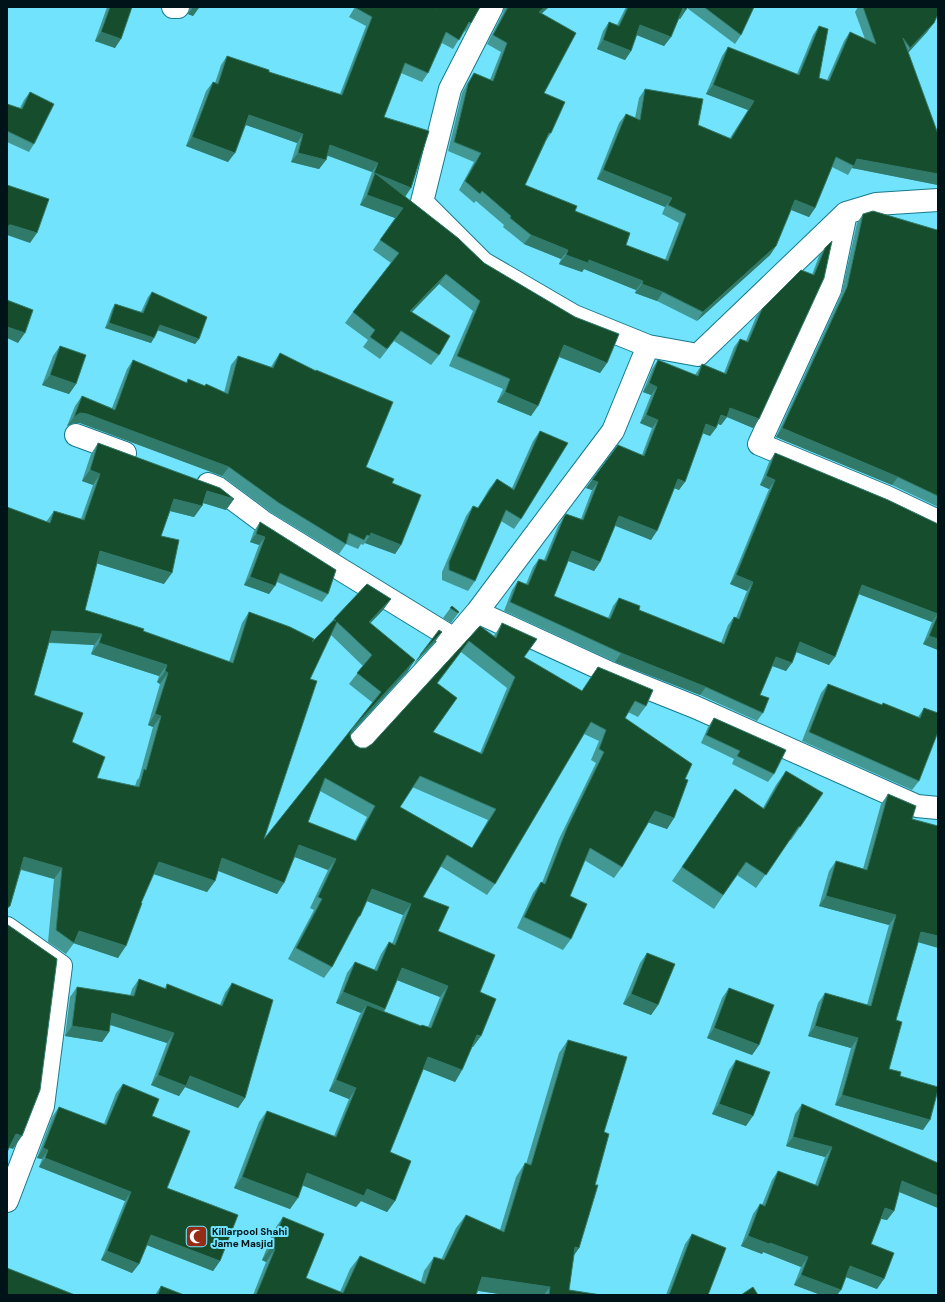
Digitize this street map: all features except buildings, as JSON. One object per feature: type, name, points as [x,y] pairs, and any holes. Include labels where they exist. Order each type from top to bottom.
[{"type":"street","points":[[173,7],[178,7]]},
{"type":"street","points":[[492,7],[450,89],[422,202],[483,263],[574,316],[648,346],[698,355],[846,213],[876,204],[938,200]]},
{"type":"street","points":[[846,213],[830,290],[759,444],[887,497],[938,521]]},
{"type":"street","points":[[355,746],[477,612],[613,430],[648,346]]},
{"type":"street","points":[[76,435],[143,460]]},
{"type":"street","points":[[188,476],[218,488],[265,523],[454,639]]},
{"type":"street","points":[[477,612],[610,673],[695,707],[917,806],[938,808]]},
{"type":"street","points":[[7,928],[61,966],[43,1106],[7,1201]]},
{"type":"place","name":"Killarpool Shahi Jame Masjid","points":[[196,1237]]}]
